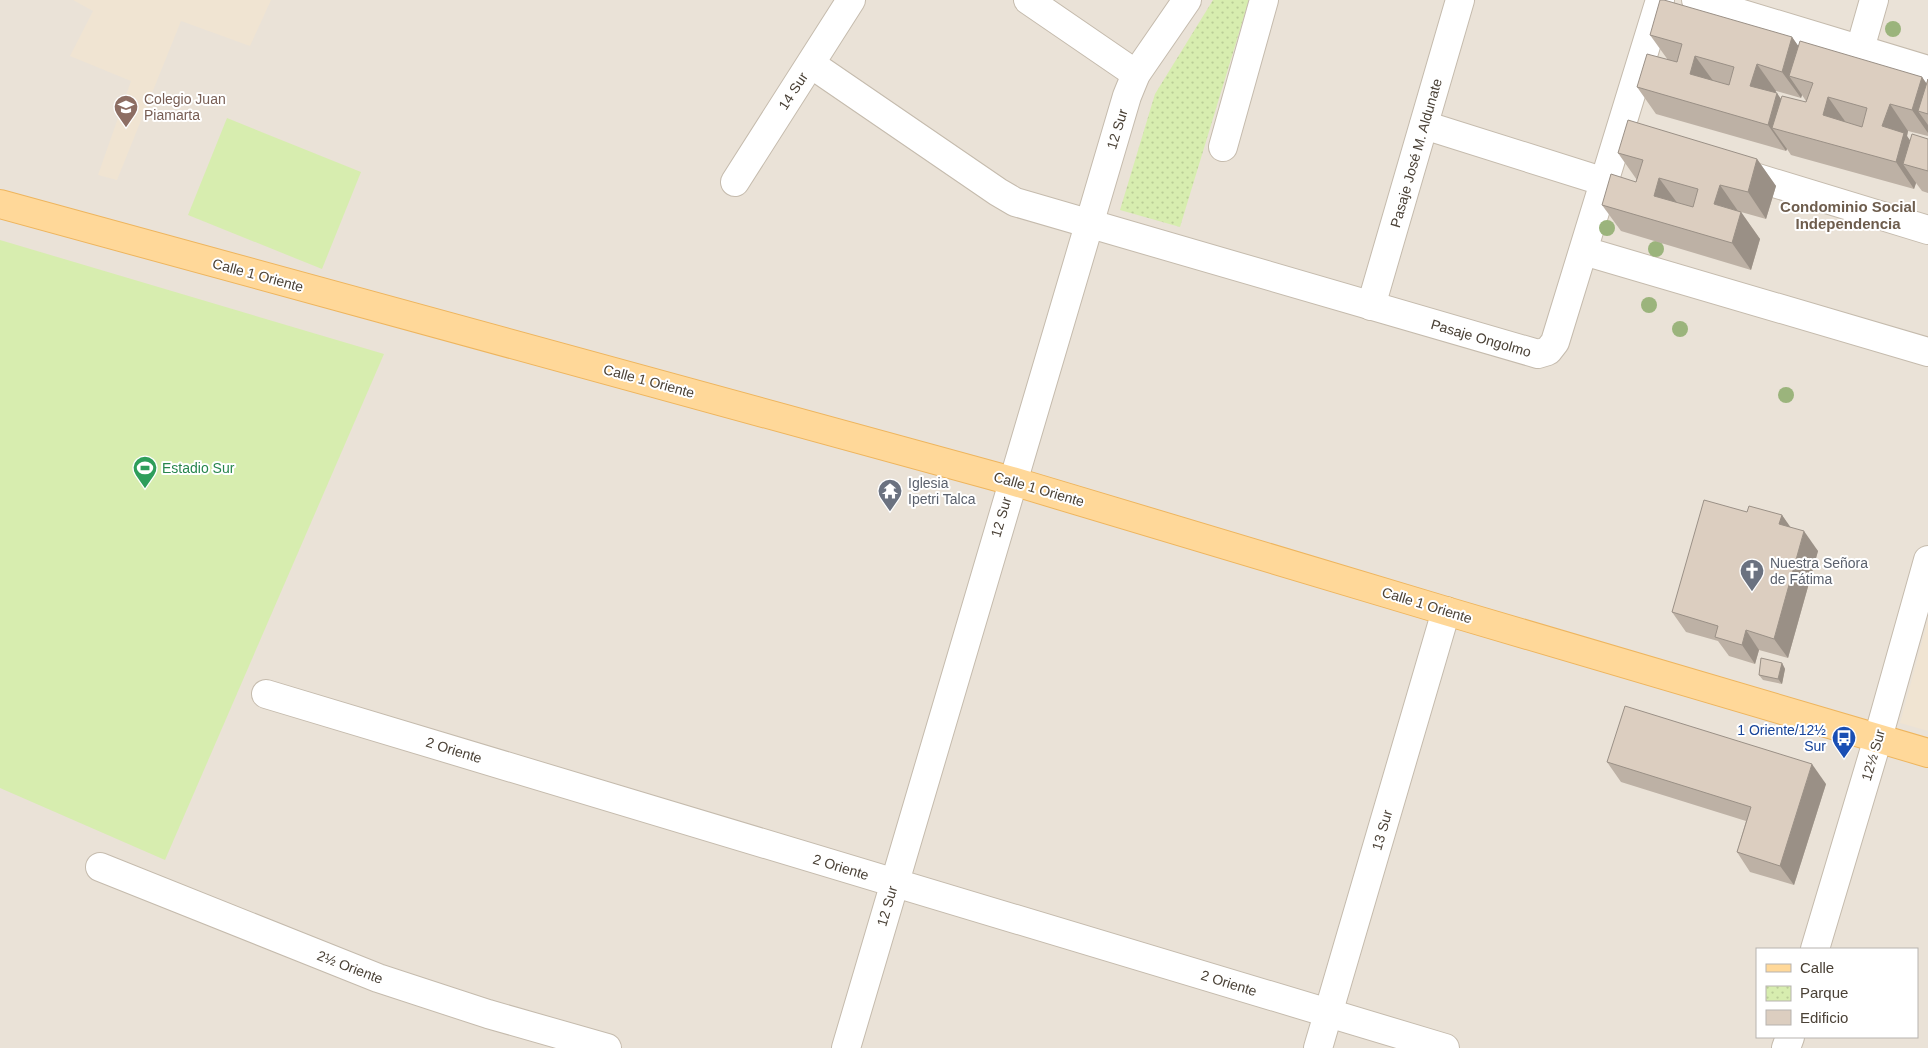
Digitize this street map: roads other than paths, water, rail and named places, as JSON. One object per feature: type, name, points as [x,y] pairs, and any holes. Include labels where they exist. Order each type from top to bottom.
[{"type":"main road","name":"Calle 1 Oriente","points":[[0,204],[1012,480],[1446,611],[1928,753]]},
{"type":"street","name":"14 Sur","points":[[735,182],[851,0]]},
{"type":"street","points":[[1028,0],[1136,74]]},
{"type":"street","name":"12 Sur","points":[[846,1048],[1118,124],[1136,74],[1187,0]]},
{"type":"street","points":[[1223,147],[1264,0]]},
{"type":"street","name":"Pasaje José M. Aldunate","points":[[1371,306],[1460,0]]},
{"type":"street","name":"Pasaje Ongolmo","points":[[811,64],[1015,202],[1538,354],[1548,351],[1555,342],[1605,182],[1629,138],[1660,0]]},
{"type":"street","points":[[1696,0],[1928,70]]},
{"type":"street","points":[[1860,49],[1874,0]]},
{"type":"street","points":[[1424,125],[1605,182]]},
{"type":"street","points":[[1713,164],[1928,230]]},
{"type":"street","points":[[1584,251],[1928,352]]},
{"type":"street","name":"12½ Sur","points":[[1816,948],[1928,560]]},
{"type":"street","name":"13 Sur","points":[[1318,1048],[1446,611]]},
{"type":"street","name":"2 Oriente","points":[[266,694],[1445,1048]]},
{"type":"street","name":"2½ Oriente","points":[[100,866],[319,956],[378,978],[488,1014],[607,1048]]},
{"type":"place","name":"Colegio Juan Piamarta","points":[[126,128]]},
{"type":"place","name":"Estadio Sur","points":[[145,489]]},
{"type":"place","name":"Iglesia Ipetri Talca","points":[[890,512]]},
{"type":"place","name":"Nuestra Señora de Fátima","points":[[1752,592]]},
{"type":"place","name":"1 Oriente/12½ Sur","points":[[1844,759]]},
{"type":"district","name":"Condominio Social Independencia","points":[[1848,214]]}]
